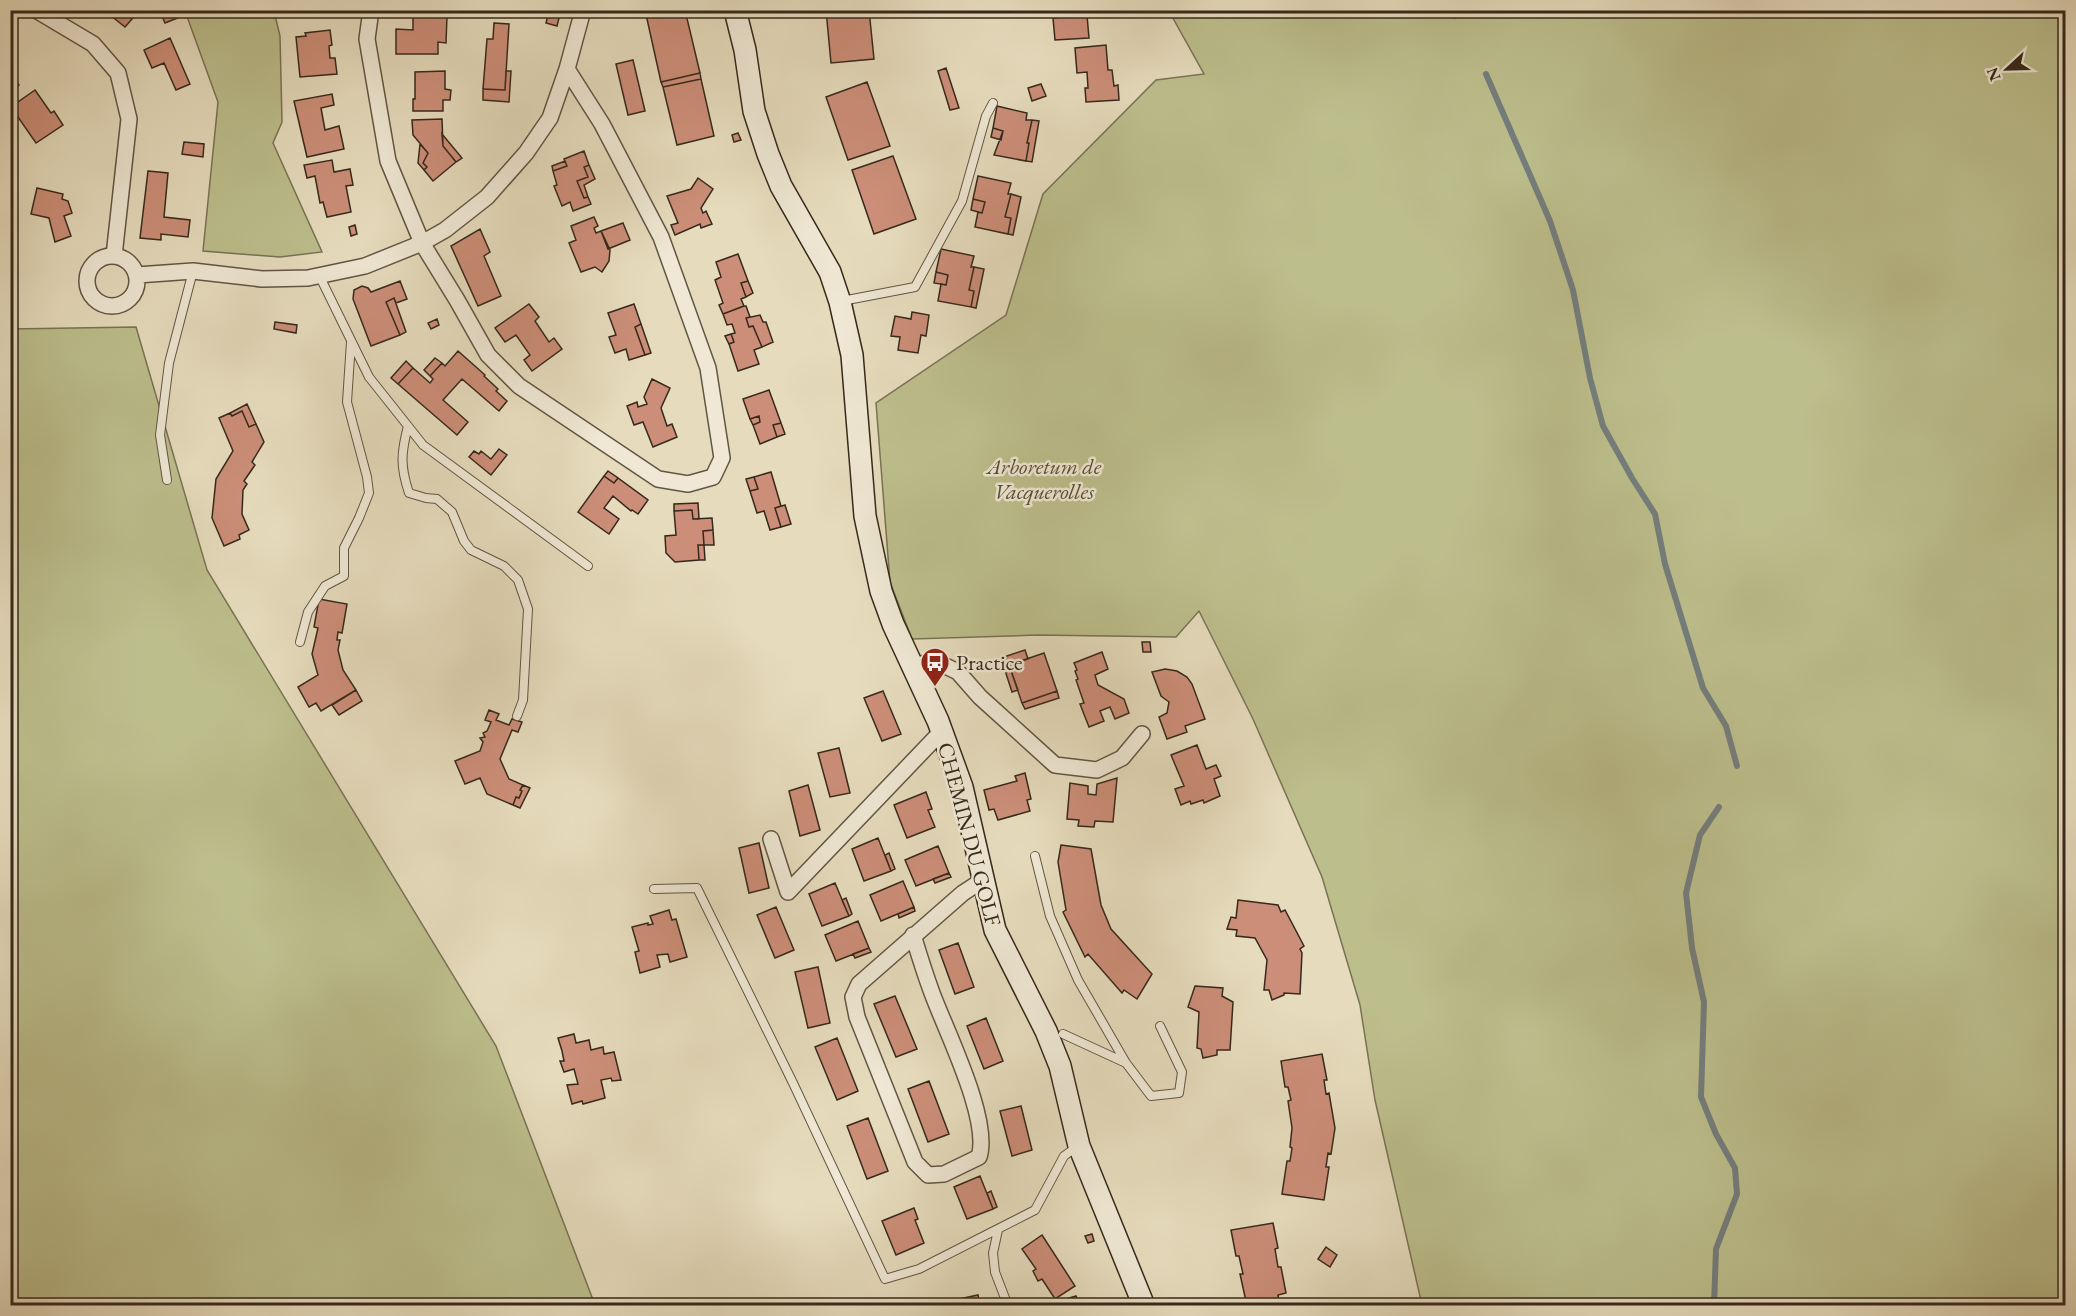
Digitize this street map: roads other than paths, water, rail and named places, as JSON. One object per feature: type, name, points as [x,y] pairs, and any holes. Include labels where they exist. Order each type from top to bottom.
[{"type":"street","points":[[36,10],[93,44],[118,73],[129,120],[114,256]]},
{"type":"street","points":[[370,10],[367,39],[388,161],[422,243],[458,300],[488,355],[519,386],[658,479],[688,484],[713,477],[722,458],[708,368],[661,237],[602,124],[575,78],[567,69]]},
{"type":"street","points":[[137,275],[193,271],[262,279],[308,278],[365,266],[422,243],[445,230],[487,198],[526,153],[550,118],[567,69],[583,10]]},
{"type":"street","name":"CHEMIN DU GOLF","points":[[735,10],[745,50],[754,111],[768,154],[781,186],[830,272],[840,302],[852,355],[865,516],[876,573],[894,624],[942,731],[962,787],[994,930],[1046,1031],[1060,1066],[1079,1146],[1144,1305]]},
{"type":"street","points":[[114,256],[128,262],[137,275],[138,283],[135,292],[124,303],[108,306],[93,297],[88,282],[92,266],[98,260],[114,256]]},
{"type":"street","points":[[912,666],[935,661],[958,672],[980,697],[1055,765],[1097,770],[1122,758],[1142,734]]},
{"type":"street","points":[[771,839],[788,892],[942,731]]},
{"type":"street","points":[[913,936],[931,990],[978,1110],[982,1148],[980,1157],[944,1174],[928,1175],[915,1162],[857,1017],[853,997],[859,984],[913,936],[963,892],[983,880]]},
{"type":"lane","points":[[840,302],[915,287],[962,201],[986,116],[993,103]]},
{"type":"lane","points":[[167,480],[160,435],[168,373],[193,271]]},
{"type":"lane","points":[[319,275],[369,377],[423,445],[588,566]]},
{"type":"lane","points":[[300,642],[308,612],[325,586],[344,576],[344,548],[369,493],[367,477],[347,402],[351,340]]},
{"type":"lane","points":[[408,426],[401,452],[402,474],[409,493],[437,499],[452,512],[464,541],[471,550],[504,566],[518,580],[528,609],[523,700],[517,716]]},
{"type":"lane","points":[[1035,856],[1050,915],[1078,980],[1126,1063],[1151,1096],[1179,1093],[1182,1071],[1160,1026]]},
{"type":"lane","points":[[654,889],[697,888],[793,1083],[885,1279],[919,1269],[1035,1210],[1064,1156],[1079,1146]]},
{"type":"lane","points":[[1063,1034],[1126,1063]]},
{"type":"lane","points":[[998,1230],[993,1253],[994,1262],[1008,1305]]},
{"type":"waterway","points":[[1449,10],[1455,16]]},
{"type":"waterway","points":[[1486,74],[1550,221],[1573,290],[1590,378],[1603,426],[1655,514],[1665,564],[1703,688],[1726,726],[1737,766]]},
{"type":"waterway","points":[[1714,1306],[1716,1249],[1737,1194],[1735,1168],[1716,1134],[1701,1097],[1704,1002],[1692,948],[1686,893],[1700,835],[1719,807]]},
{"type":"place","name":"Practice","points":[[935,688]]},
{"type":"park label","name":"Arboretum de Vacquerolles","points":[[1044,479]]}]
